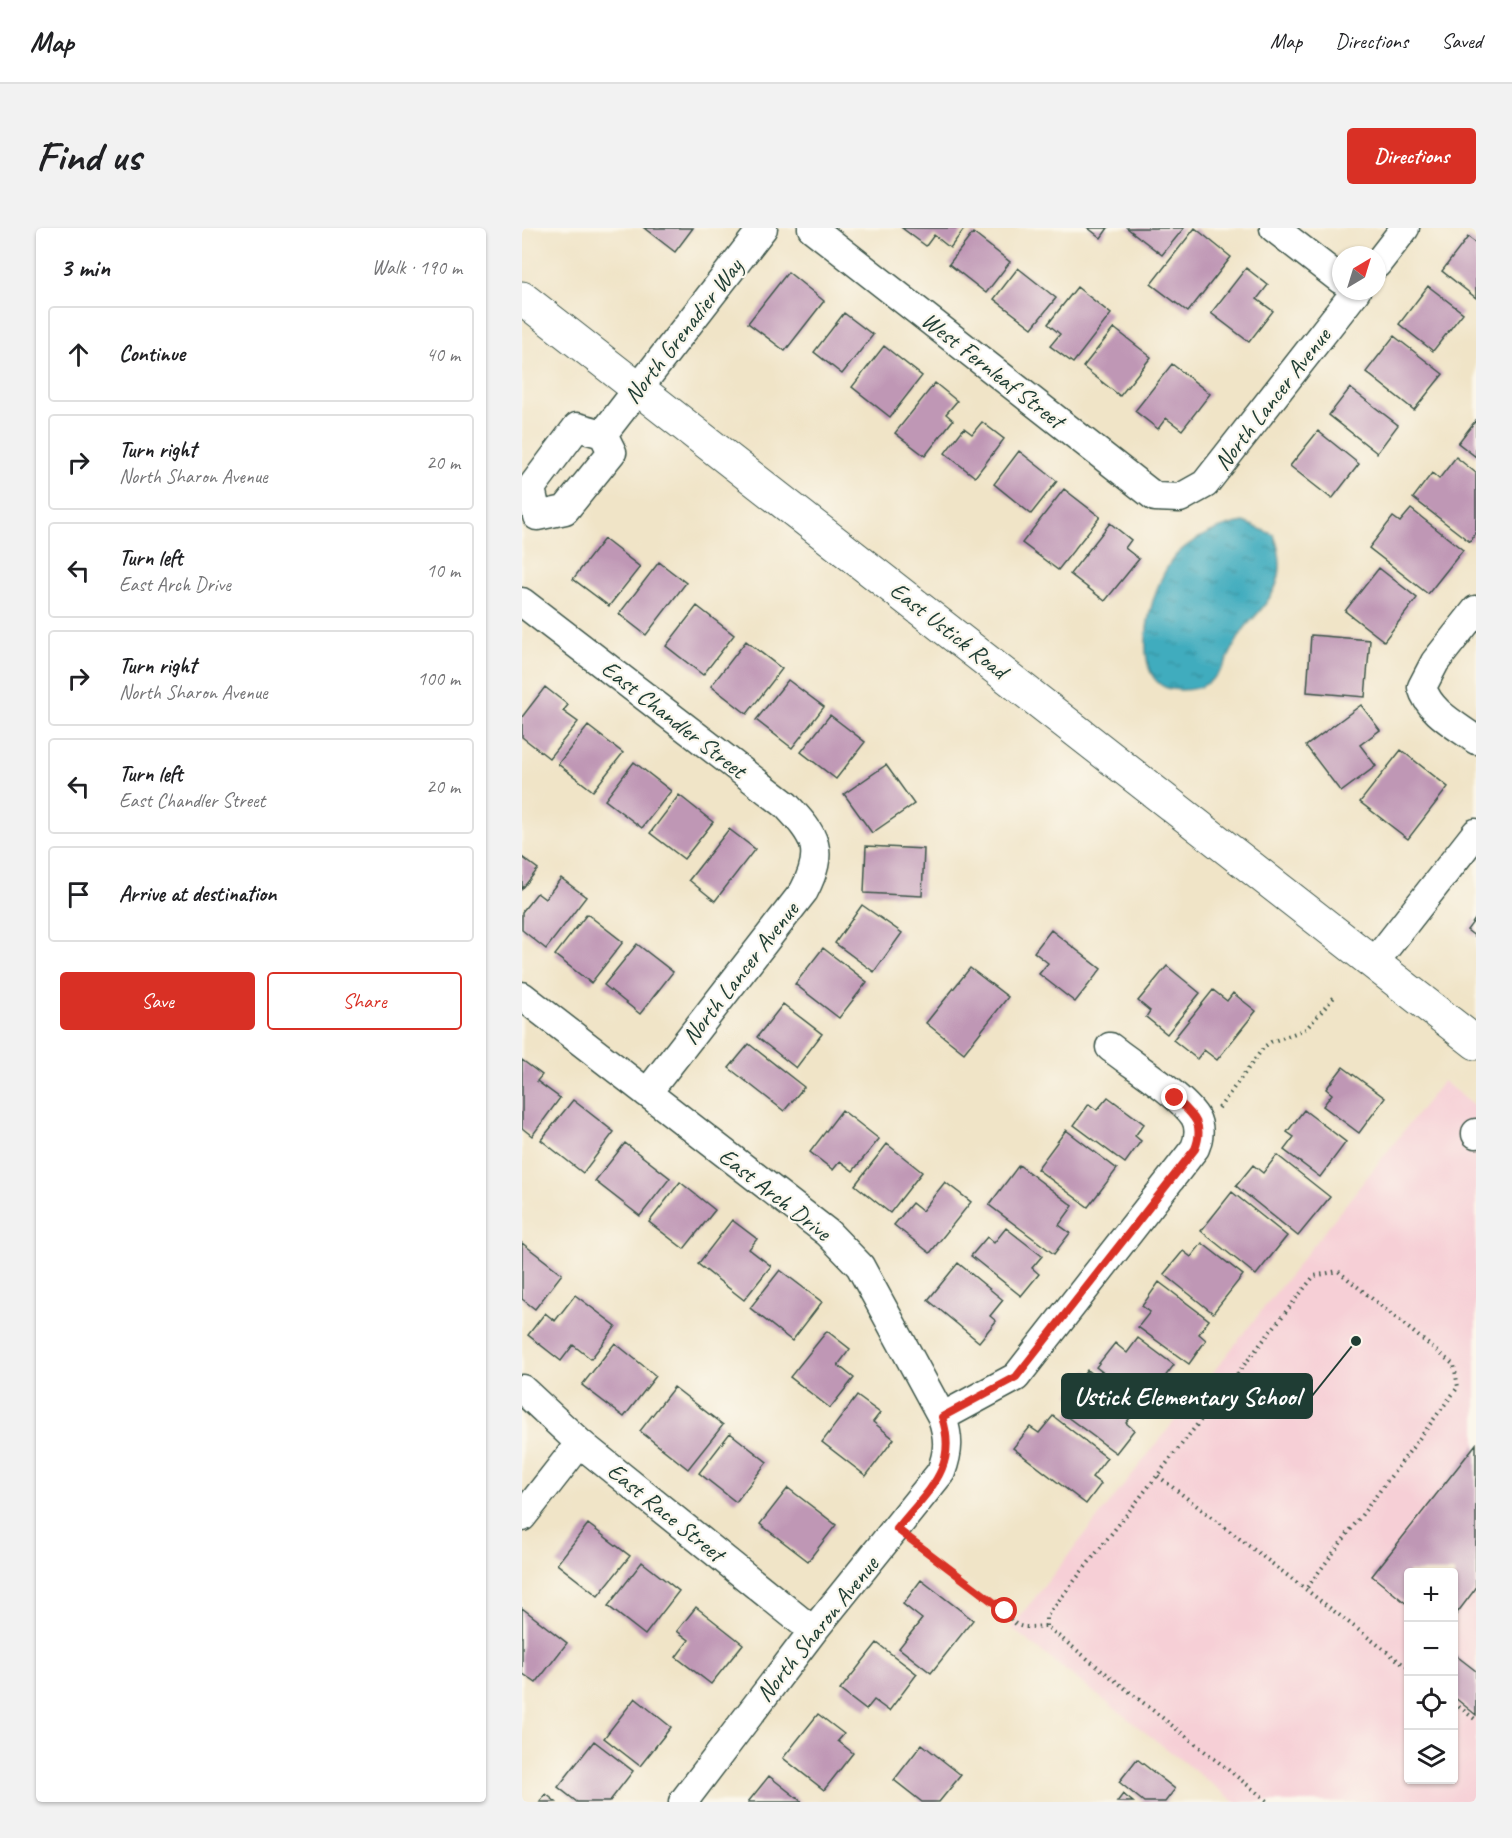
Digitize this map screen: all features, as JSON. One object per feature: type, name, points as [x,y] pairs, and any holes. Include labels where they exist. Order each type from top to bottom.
[{"type":"main road","name":"East Ustick Road","points":[[522,298],[1476,1043]]},
{"type":"street","name":"North Grenadier Way","points":[[603,434],[764,228]]},
{"type":"street","name":"West Fernleaf Street","points":[[812,228],[1155,497],[1180,498]]},
{"type":"street","points":[[1274,228],[1332,273]]},
{"type":"street","points":[[1386,253],[1406,228]]},
{"type":"street","name":"North Lancer Avenue","points":[[1180,498],[1205,484],[1344,300]]},
{"type":"street","points":[[577,427],[603,434],[612,452],[565,510],[529,526],[531,488],[577,427]]},
{"type":"street","name":"East Chandler Street","points":[[522,602],[786,805],[806,826],[815,846]]},
{"type":"street","points":[[1476,610],[1435,662],[1422,687],[1425,700],[1435,711],[1476,740]]},
{"type":"street","points":[[1374,963],[1476,833]]},
{"type":"street","name":"North Lancer Avenue","points":[[647,1093],[804,891],[815,869],[815,846]]},
{"type":"street","name":"East Arch Drive","points":[[522,996],[828,1233],[860,1266],[942,1417],[948,1436],[948,1454]]},
{"type":"street","points":[[942,1417],[1016,1377],[1195,1149],[1200,1135],[1195,1117],[1110,1047]]},
{"type":"street","name":"East Race Street","points":[[522,1389],[580,1443],[813,1631]]},
{"type":"street","points":[[522,1517],[580,1443]]},
{"type":"street","name":"North Sharon Avenue","points":[[683,1802],[813,1631],[941,1472],[948,1454]]},
{"type":"path","points":[[1200,1135],[1264,1047],[1271,1042],[1306,1029],[1336,995]]},
{"type":"path","points":[[1046,1626],[1046,1617],[1314,1276],[1338,1271],[1454,1365],[1458,1387],[1306,1589]]},
{"type":"path","points":[[1158,1476],[1404,1665]]},
{"type":"path","points":[[897,1529],[1005,1611],[1012,1624],[1020,1627],[1046,1626],[1269,1802]]},
{"type":"path","points":[[1458,1706],[1476,1720]]},
{"type":"shaded area","points":[[1443,1081],[1476,1107],[1476,1802],[1235,1802],[1011,1628]]},
{"type":"water","points":[[1244,522],[1274,535],[1280,561],[1277,584],[1266,604],[1243,631],[1220,671],[1214,677],[1204,685],[1194,688],[1181,690],[1167,688],[1154,678],[1148,663],[1146,644],[1153,600],[1161,580],[1170,564],[1186,546],[1210,532]]},
{"type":"building","points":[[644,228],[693,228],[675,252]]},
{"type":"building","points":[[902,228],[965,228],[950,248],[934,235],[926,246]]},
{"type":"building","points":[[1088,228],[1108,228],[1101,238]]},
{"type":"building","points":[[1127,228],[1184,228],[1162,255]]},
{"type":"building","points":[[1195,228],[1231,257],[1188,312],[1151,284]]},
{"type":"building","points":[[973,233],[1010,262],[986,293],[949,264]]},
{"type":"building","points":[[1468,237],[1476,243],[1476,298],[1442,271]]},
{"type":"building","points":[[1018,268],[1056,298],[1032,328],[994,299]]},
{"type":"building","points":[[1246,268],[1268,285],[1257,299],[1273,311],[1249,342],[1211,313]]},
{"type":"building","points":[[788,272],[824,301],[785,351],[748,323]]},
{"type":"building","points":[[1428,286],[1463,313],[1433,351],[1399,324]]},
{"type":"building","points":[[1077,287],[1111,314],[1073,363],[1050,346],[1060,334],[1048,324]]},
{"type":"building","points":[[844,313],[873,335],[842,374],[814,352]]},
{"type":"building","points":[[1114,328],[1151,357],[1120,396],[1083,367]]},
{"type":"building","points":[[1394,336],[1443,374],[1414,410],[1366,372]]},
{"type":"building","points":[[884,346],[922,376],[890,417],[852,387]]},
{"type":"building","points":[[1172,364],[1210,394],[1182,430],[1166,418],[1158,429],[1135,411]]},
{"type":"building","points":[[935,383],[957,401],[946,414],[953,420],[925,456],[895,433]]},
{"type":"building","points":[[1350,388],[1398,425],[1377,453],[1329,415]]},
{"type":"building","points":[[1476,420],[1476,457],[1458,443]]},
{"type":"building","points":[[982,422],[1004,439],[975,477],[945,453],[964,428],[972,434]]},
{"type":"building","points":[[1318,431],[1359,464],[1332,499],[1290,466]]},
{"type":"building","points":[[1019,451],[1057,481],[1031,514],[994,484]]},
{"type":"building","points":[[1456,457],[1476,473],[1476,533],[1470,542],[1413,498],[1432,473],[1439,479]]},
{"type":"building","points":[[1064,489],[1100,517],[1058,570],[1022,543]]},
{"type":"building","points":[[1411,509],[1463,550],[1428,594],[1369,548],[1393,517],[1400,522]]},
{"type":"building","points":[[1110,523],[1131,540],[1125,548],[1139,559],[1105,601],[1070,574]]},
{"type":"building","points":[[604,539],[640,567],[609,606],[573,579]]},
{"type":"building","points":[[659,562],[686,583],[646,635],[619,614]]},
{"type":"building","points":[[1379,568],[1417,598],[1384,641],[1345,611]]},
{"type":"building","points":[[697,606],[734,635],[703,675],[666,646]]},
{"type":"building","points":[[1311,635],[1370,640],[1365,697],[1307,692]]},
{"type":"building","points":[[746,641],[782,669],[747,714],[711,686]]},
{"type":"building","points":[[788,680],[824,707],[792,748],[756,720]]},
{"type":"building","points":[[545,687],[568,705],[563,711],[578,722],[549,758],[522,737],[522,717]]},
{"type":"building","points":[[1361,705],[1380,730],[1360,745],[1376,766],[1341,792],[1306,746]]},
{"type":"building","points":[[830,715],[865,742],[836,779],[801,752]]},
{"type":"building","points":[[588,726],[623,753],[593,791],[558,764]]},
{"type":"building","points":[[1401,750],[1448,787],[1408,839],[1360,802]]},
{"type":"building","points":[[634,762],[671,791],[642,828],[605,800]]},
{"type":"building","points":[[886,765],[914,804],[872,833],[844,794]]},
{"type":"building","points":[[679,795],[713,822],[684,859],[650,833]]},
{"type":"building","points":[[729,829],[755,849],[715,901],[689,880]]},
{"type":"building","points":[[866,846],[924,849],[922,896],[864,893]]},
{"type":"building","points":[[522,857],[538,869],[522,889]]},
{"type":"building","points":[[561,878],[586,897],[546,949],[522,930],[522,912],[537,893],[545,899]]},
{"type":"building","points":[[862,905],[902,933],[874,972],[835,943]]},
{"type":"building","points":[[587,914],[623,942],[591,983],[555,955]]},
{"type":"building","points":[[1476,918],[1476,937],[1467,930]]},
{"type":"building","points":[[1051,930],[1101,969],[1075,1002],[1039,974],[1048,963],[1034,952]]},
{"type":"building","points":[[637,944],[673,972],[640,1014],[604,985]]},
{"type":"building","points":[[823,948],[867,982],[839,1018],[795,984]]},
{"type":"building","points":[[1167,966],[1200,993],[1167,1034],[1146,1017],[1150,1011],[1138,1001]]},
{"type":"building","points":[[970,968],[1008,997],[964,1053],[926,1023]]},
{"type":"building","points":[[1213,990],[1227,1001],[1233,993],[1256,1011],[1217,1060],[1204,1050],[1197,1059],[1173,1040]]},
{"type":"building","points":[[783,1004],[822,1034],[796,1068],[757,1037]]},
{"type":"building","points":[[749,1044],[804,1087],[784,1111],[729,1068]]},
{"type":"building","points":[[522,1060],[542,1075],[537,1081],[560,1098],[532,1136],[522,1128]]},
{"type":"building","points":[[1343,1067],[1385,1098],[1359,1133],[1323,1106],[1332,1094],[1326,1089]]},
{"type":"building","points":[[1108,1097],[1144,1124],[1135,1136],[1141,1141],[1125,1163],[1074,1125],[1089,1104],[1097,1110]]},
{"type":"building","points":[[573,1100],[614,1132],[583,1173],[541,1140]]},
{"type":"building","points":[[842,1110],[879,1139],[853,1171],[840,1161],[833,1170],[810,1152]]},
{"type":"building","points":[[1304,1110],[1346,1142],[1320,1177],[1284,1150],[1294,1137],[1287,1132]]},
{"type":"building","points":[[1066,1130],[1117,1169],[1088,1207],[1037,1169]]},
{"type":"building","points":[[625,1143],[670,1178],[640,1216],[595,1181]]},
{"type":"building","points":[[887,1144],[922,1172],[890,1213],[855,1185]]},
{"type":"building","points":[[1277,1155],[1330,1197],[1298,1236],[1236,1186],[1253,1165],[1263,1173]]},
{"type":"building","points":[[1019,1165],[1073,1206],[1059,1225],[1070,1233],[1054,1254],[989,1205]]},
{"type":"building","points":[[680,1182],[715,1210],[684,1249],[649,1222]]},
{"type":"building","points":[[945,1182],[971,1202],[930,1253],[894,1225],[912,1203],[922,1211]]},
{"type":"building","points":[[1232,1192],[1287,1236],[1256,1275],[1201,1231]]},
{"type":"building","points":[[732,1220],[757,1239],[749,1249],[771,1266],[744,1300],[698,1264]]},
{"type":"building","points":[[1006,1228],[1042,1256],[1032,1268],[1039,1274],[1021,1296],[971,1256],[987,1237],[994,1243]]},
{"type":"building","points":[[522,1243],[562,1274],[535,1309],[522,1299]]},
{"type":"building","points":[[1202,1243],[1243,1275],[1213,1313],[1164,1274],[1183,1251],[1191,1257]]},
{"type":"building","points":[[958,1263],[1003,1300],[990,1316],[996,1321],[979,1342],[928,1300]]},
{"type":"building","points":[[780,1270],[822,1302],[792,1341],[750,1308]]},
{"type":"building","points":[[1159,1282],[1209,1320],[1199,1334],[1206,1340],[1189,1364],[1138,1327],[1150,1312],[1142,1306]]},
{"type":"building","points":[[575,1295],[616,1326],[591,1359],[573,1345],[561,1361],[528,1335],[545,1313],[555,1321]]},
{"type":"building","points":[[827,1331],[850,1349],[838,1365],[854,1378],[830,1408],[790,1377]]},
{"type":"building","points":[[1138,1338],[1174,1365],[1144,1404],[1096,1367],[1115,1343],[1127,1353]]},
{"type":"building","points":[[615,1343],[656,1376],[624,1417],[582,1385]]},
{"type":"building","points":[[1087,1370],[1137,1409],[1126,1423],[1134,1430],[1116,1453],[1066,1416],[1077,1401],[1069,1394]]},
{"type":"building","points":[[674,1387],[723,1425],[688,1469],[640,1431]]},
{"type":"building","points":[[857,1396],[880,1413],[873,1422],[894,1439],[866,1476],[822,1442]]},
{"type":"building","points":[[1053,1416],[1107,1458],[1092,1477],[1101,1484],[1086,1504],[1013,1448],[1030,1427],[1039,1433]]},
{"type":"building","points":[[730,1433],[767,1462],[736,1502],[699,1473]]},
{"type":"building","points":[[1476,1444],[1476,1588],[1458,1612],[1458,1568],[1404,1568],[1404,1602],[1372,1576]]},
{"type":"building","points":[[788,1488],[836,1525],[808,1561],[760,1524]]},
{"type":"building","points":[[588,1524],[630,1556],[598,1596],[557,1564]]},
{"type":"building","points":[[642,1562],[679,1591],[645,1635],[608,1606]]},
{"type":"building","points":[[921,1580],[973,1620],[931,1673],[899,1648],[922,1619],[903,1604]]},
{"type":"building","points":[[696,1607],[743,1644],[711,1684],[676,1657],[689,1640],[677,1631]]},
{"type":"building","points":[[522,1608],[567,1643],[536,1683],[522,1673]]},
{"type":"building","points":[[877,1643],[917,1674],[889,1711],[874,1700],[866,1710],[840,1690]]},
{"type":"building","points":[[1458,1657],[1476,1671],[1476,1715],[1458,1700]]},
{"type":"building","points":[[635,1698],[671,1727],[640,1766],[604,1738]]},
{"type":"building","points":[[818,1714],[844,1734],[838,1741],[853,1753],[824,1790],[783,1758]]},
{"type":"building","points":[[594,1741],[633,1771],[609,1802],[577,1802],[558,1787]]},
{"type":"building","points":[[922,1744],[961,1775],[939,1802],[922,1802],[894,1780]]},
{"type":"building","points":[[1137,1759],[1175,1789],[1165,1802],[1144,1802],[1119,1782]]},
{"type":"building","points":[[769,1776],[802,1802],[748,1802]]},
{"type":"building","points":[[546,1794],[556,1802],[540,1802]]},
{"type":"building","points":[[1123,1794],[1133,1802],[1117,1802]]},
{"type":"place","name":"Ustick Elementary School","points":[[1356,1341]]},
{"type":"route","points":[[1005,1611],[897,1529],[941,1472],[948,1454],[948,1436],[942,1417],[1016,1377],[1195,1149],[1200,1135],[1195,1117],[1175,1098]]}]
